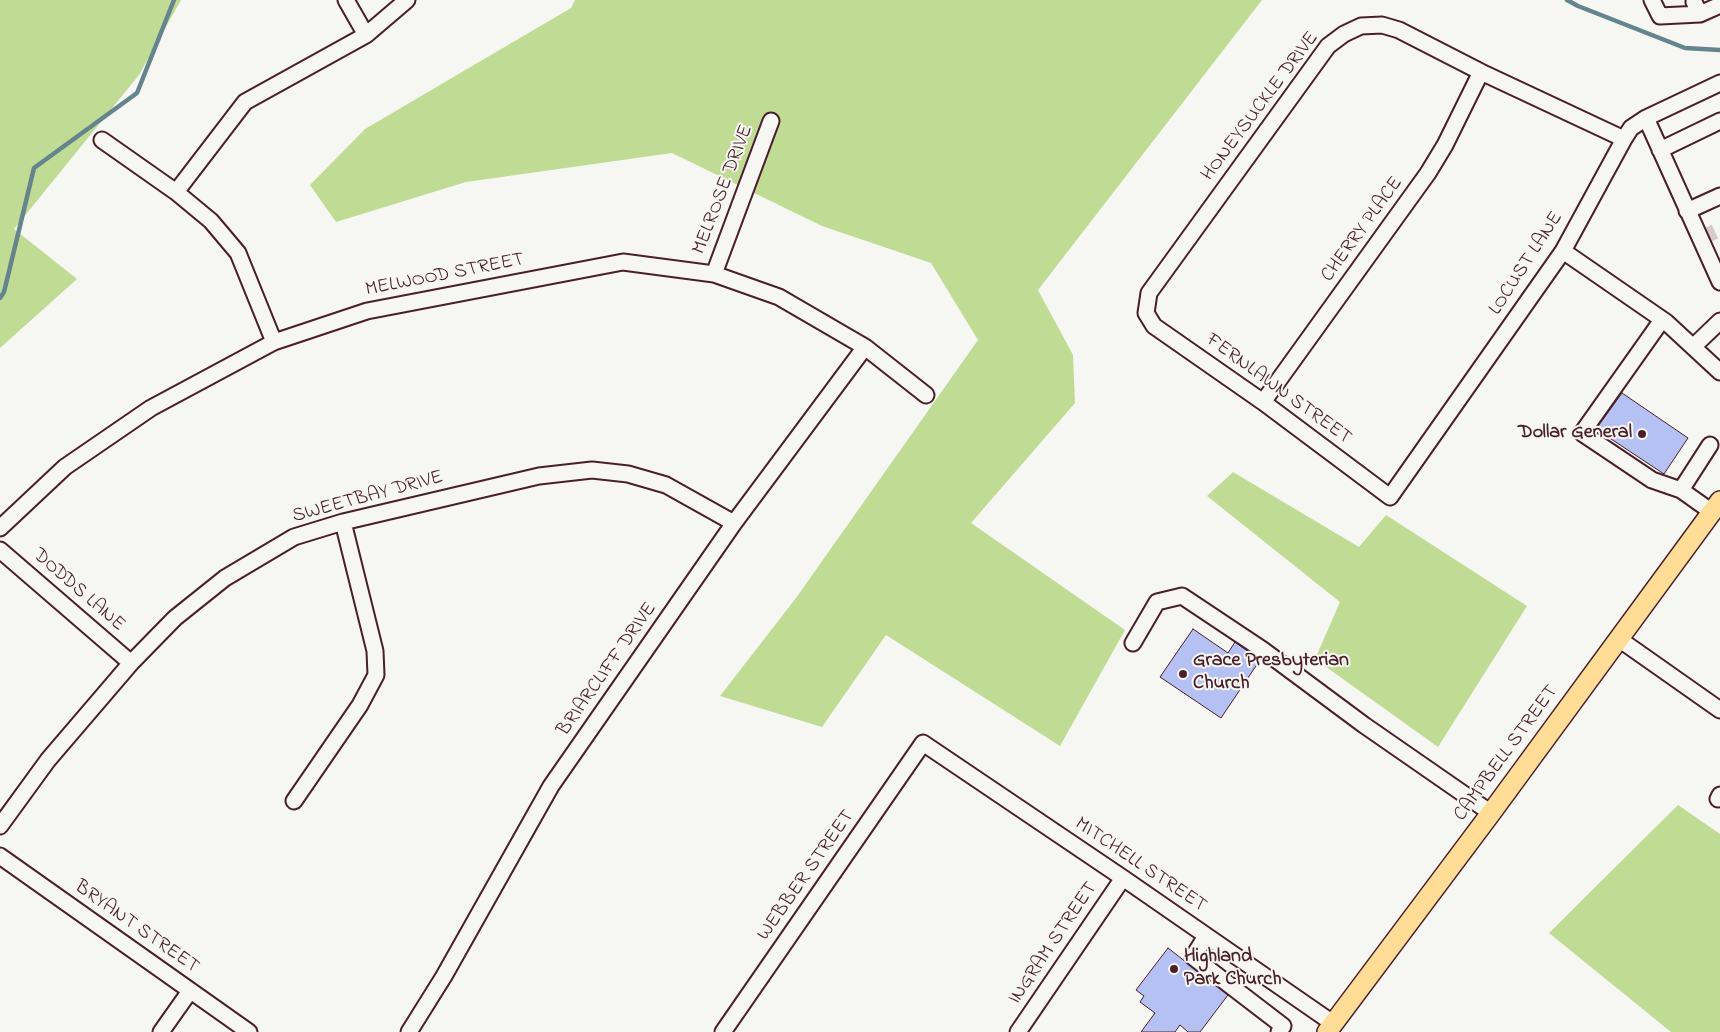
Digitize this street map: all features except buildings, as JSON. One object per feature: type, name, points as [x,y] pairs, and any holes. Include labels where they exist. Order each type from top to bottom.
[{"type":"main road","name":"CAMPBELL STREET","points":[[1330,1028],[1716,507]]},
{"type":"street","points":[[346,0],[366,35]]},
{"type":"street","points":[[176,192],[246,102],[366,35],[407,0]]},
{"type":"street","points":[[1652,0],[1660,16],[1716,4]]},
{"type":"street","name":"HONEYSUCKLE DRIVE","points":[[1146,313],[1149,293],[1328,46],[1344,34],[1361,26],[1382,25],[1400,30],[1481,72],[1624,138]]},
{"type":"street","name":"CHERRY PLACE","points":[[1263,402],[1428,173],[1445,145],[1481,72]]},
{"type":"street","name":"LOCUST LANE","points":[[1390,497],[1563,251],[1624,138],[1632,128],[1646,118],[1720,83]]},
{"type":"street","points":[[1646,118],[1695,221],[1718,277]]},
{"type":"street","name":"MELROSE DRIVE","points":[[714,274],[771,121]]},
{"type":"street","points":[[1660,150],[1720,121]]},
{"type":"street","points":[[102,140],[176,192],[211,220],[238,253],[274,342]]},
{"type":"street","points":[[1695,221],[1720,196]]},
{"type":"street","points":[[1713,245],[1718,277]]},
{"type":"street","points":[[1563,251],[1662,320],[1720,372]]},
{"type":"street","name":"MELWOOD STREET","points":[[0,528],[64,467],[151,408],[274,342],[367,311],[623,262],[714,274],[779,297],[865,347],[926,395]]},
{"type":"street","name":"FERNLAWN STREET","points":[[1146,313],[1154,326],[1263,402],[1390,497]]},
{"type":"street","points":[[1662,320],[1582,433],[1652,480],[1681,490],[1716,507]]},
{"type":"street","points":[[1694,347],[1720,321]]},
{"type":"street","name":"BRIARCLIFF DRIVE","points":[[409,1032],[444,976],[551,786],[734,523],[865,347]]},
{"type":"street","points":[[1681,490],[1710,445]]},
{"type":"street","name":"SWEETBAY DRIVE","points":[[0,826],[48,760],[131,663],[175,618],[225,578],[252,560],[294,537],[343,522],[539,476],[592,470],[628,474],[666,485],[734,523]]},
{"type":"street","points":[[294,802],[360,705],[376,675],[375,651],[343,522]]},
{"type":"street","name":"DODDS LANE","points":[[0,550],[131,663]]},
{"type":"street","points":[[1133,643],[1157,602],[1182,596],[1263,650],[1283,667],[1491,813]]},
{"type":"street","points":[[1619,640],[1720,710]]},
{"type":"street","name":"MITCHELL STREET","points":[[923,743],[1206,936],[1330,1028]]},
{"type":"street","name":"WEBBER STREET","points":[[723,1032],[923,743]]},
{"type":"street","name":"BRYANT STREET","points":[[0,856],[249,1032]]},
{"type":"street","name":"INGRAM STREET","points":[[1018,1032],[1122,878]]},
{"type":"street","points":[[1206,936],[1193,957],[1283,1026],[1279,1032]]},
{"type":"street","points":[[161,1032],[190,991]]},
{"type":"green space","points":[[0,0],[181,0],[139,75],[14,229],[77,279],[0,348]]},
{"type":"green space","points":[[575,0],[1262,0],[1038,290],[1073,355],[1075,403],[971,523],[1125,630],[1060,746],[886,635],[822,727],[720,696],[796,598],[978,340],[931,263],[822,226],[672,153],[466,182],[336,222],[310,185],[365,129],[571,8]]},
{"type":"green space","points":[[1233,472],[1359,547],[1386,515],[1527,606],[1438,747],[1315,659],[1340,602],[1207,496]]},
{"type":"green space","points":[[1678,805],[1720,834],[1720,1032],[1671,1032],[1549,933]]},
{"type":"waterway","points":[[0,298],[4,292],[34,168],[137,93],[174,0]]},
{"type":"waterway","points":[[1567,0],[1685,48],[1720,50]]},
{"type":"tunnel","points":[[1705,228],[1713,245]]},
{"type":"place","name":"Dollar General","points":[[1642,434]]},
{"type":"place","name":"Grace Presbyterian Church","points":[[1183,674]]},
{"type":"place","name":"Highland Park Church","points":[[1174,969]]}]
